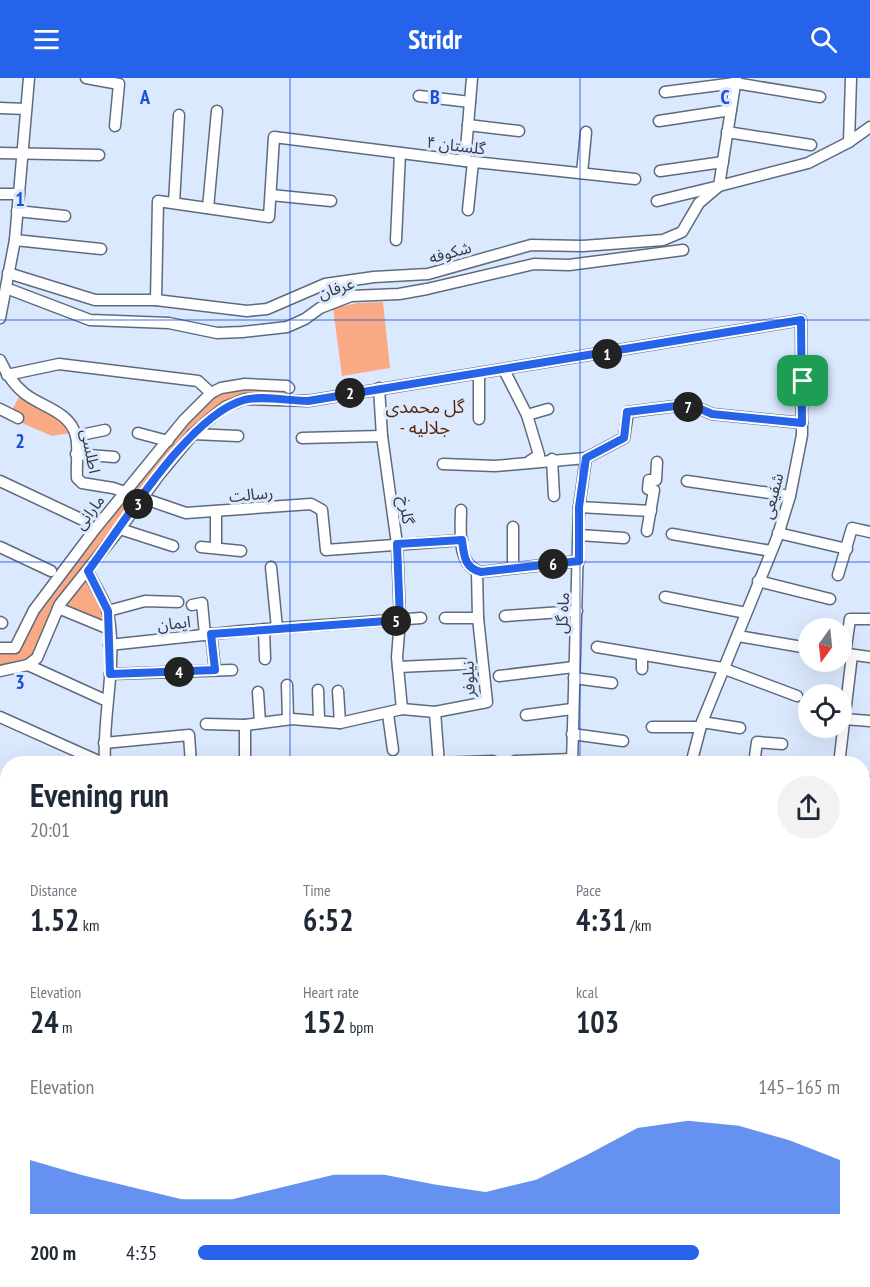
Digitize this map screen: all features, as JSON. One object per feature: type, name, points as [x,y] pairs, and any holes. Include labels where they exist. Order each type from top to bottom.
[{"type":"street","points":[[2,305],[15,240],[29,78]]},
{"type":"street","points":[[86,78],[119,84],[115,126]]},
{"type":"street","points":[[468,210],[468,125],[472,78]]},
{"type":"street","points":[[849,142],[851,78]]},
{"type":"street","points":[[657,201],[719,186],[735,81]]},
{"type":"street","points":[[664,92],[735,81],[820,97]]},
{"type":"street","points":[[419,96],[470,102]]},
{"type":"street","points":[[0,108],[26,109]]},
{"type":"street","points":[[659,122],[731,110]]},
{"type":"street","points":[[208,208],[217,111]]},
{"type":"street","points":[[174,203],[179,115]]},
{"type":"street","points":[[468,125],[519,131]]},
{"type":"street","name":"شکوفه","points":[[9,273],[54,289],[96,300],[156,300],[247,311],[267,309],[325,284],[374,277],[428,274],[531,245],[583,246],[663,240],[682,231],[699,203],[719,186],[808,163],[849,142],[870,127]]},
{"type":"street","points":[[582,173],[586,132]]},
{"type":"street","points":[[728,132],[811,145]]},
{"type":"street","name":"گلستان ۴","points":[[271,195],[274,136],[469,162],[635,179]]},
{"type":"street","points":[[0,153],[99,155]]},
{"type":"street","points":[[396,240],[400,153]]},
{"type":"street","points":[[660,171],[723,162]]},
{"type":"street","points":[[0,194],[19,194]]},
{"type":"street","points":[[156,300],[158,201],[270,217],[271,195],[331,201]]},
{"type":"street","points":[[17,211],[65,216]]},
{"type":"street","points":[[15,240],[101,249]]},
{"type":"street","name":"عرفان","points":[[2,305],[90,320],[169,322],[217,333],[267,330],[287,327],[305,319],[320,308],[351,296],[399,294],[534,264],[580,264],[683,250]]},
{"type":"street","name":"شفیعی","points":[[504,370],[801,320],[802,423],[790,496],[738,636],[722,668],[701,724],[693,756]]},
{"type":"street","name":"اطلسی","points":[[0,360],[7,375],[24,394],[57,411],[69,422],[76,436],[77,478],[82,483],[124,492],[141,499]]},
{"type":"street","points":[[7,375],[59,364],[198,381],[211,393],[221,388],[245,384],[287,386],[289,388]]},
{"type":"street","points":[[0,671],[28,665],[37,658],[58,608],[193,434],[225,408],[245,399],[308,401],[504,370],[527,415],[539,455],[530,461]]},
{"type":"street","points":[[479,374],[479,419]]},
{"type":"street","name":"گلرخ","points":[[379,388],[382,436],[397,544],[400,620],[398,667],[402,709]]},
{"type":"street","name":"مارانی","points":[[0,648],[15,648],[34,610],[124,492],[211,393]]},
{"type":"street","points":[[443,464],[495,466],[552,459],[586,458],[624,438],[627,412],[686,407],[712,414],[802,423]]},
{"type":"street","points":[[0,409],[18,418]]},
{"type":"street","points":[[527,415],[548,409]]},
{"type":"street","points":[[76,436],[105,430]]},
{"type":"street","points":[[138,433],[168,441]]},
{"type":"street","points":[[193,434],[238,436]]},
{"type":"street","points":[[302,438],[382,436]]},
{"type":"street","points":[[76,454],[114,457]]},
{"type":"street","name":"ماه گل","points":[[572,756],[579,507],[586,458]]},
{"type":"street","points":[[552,459],[554,496]]},
{"type":"street","points":[[647,531],[654,490],[648,489],[650,480],[656,480],[657,462]]},
{"type":"street","points":[[687,480],[790,496]]},
{"type":"street","points":[[0,481],[83,520]]},
{"type":"street","name":"رسالت","points":[[141,499],[186,513],[310,504],[322,510],[326,550],[397,544]]},
{"type":"street","points":[[579,507],[651,511]]},
{"type":"street","points":[[461,510],[465,561],[477,571],[579,561]]},
{"type":"street","points":[[216,512],[216,548]]},
{"type":"street","points":[[513,527],[513,568]]},
{"type":"street","points":[[838,575],[852,528],[870,532]]},
{"type":"street","points":[[120,529],[173,546]]},
{"type":"street","points":[[778,533],[847,549]]},
{"type":"street","points":[[672,534],[771,551]]},
{"type":"street","points":[[579,535],[624,538]]},
{"type":"street","points":[[397,544],[462,540]]},
{"type":"street","points":[[0,547],[51,571]]},
{"type":"street","points":[[201,547],[241,551]]},
{"type":"street","points":[[271,567],[277,628]]},
{"type":"street","points":[[88,571],[108,611],[110,674],[105,756]]},
{"type":"street","name":"نیلوفر","points":[[402,709],[435,712],[487,702],[478,618],[477,571]]},
{"type":"street","points":[[758,581],[830,599]]},
{"type":"street","points":[[665,597],[746,613]]},
{"type":"street","points":[[108,611],[145,602],[177,602]]},
{"type":"street","points":[[192,605],[202,603],[215,670]]},
{"type":"street","points":[[58,608],[109,629]]},
{"type":"street","points":[[505,616],[577,610]]},
{"type":"street","name":"ایمان","points":[[109,645],[264,629],[421,618]]},
{"type":"street","points":[[445,618],[478,618]]},
{"type":"street","points":[[852,619],[869,619]]},
{"type":"street","points":[[264,629],[265,659]]},
{"type":"street","points":[[738,636],[798,646]]},
{"type":"street","points":[[597,647],[722,668],[797,696]]},
{"type":"street","points":[[642,655],[642,669]]},
{"type":"street","points":[[852,655],[870,657]]},
{"type":"street","points":[[398,667],[464,664]]},
{"type":"street","points":[[28,665],[107,701]]},
{"type":"street","points":[[110,674],[232,670]]},
{"type":"street","points":[[499,676],[574,673],[612,683]]},
{"type":"street","points":[[287,685],[288,719]]},
{"type":"street","points":[[318,690],[319,719]]},
{"type":"street","points":[[338,691],[340,723]]},
{"type":"street","points":[[258,692],[260,723]]},
{"type":"street","points":[[206,724],[245,725],[288,719],[319,719],[340,723],[402,709]]},
{"type":"street","points":[[526,715],[572,709]]},
{"type":"street","points":[[435,712],[438,756]]},
{"type":"street","points":[[388,714],[393,750]]},
{"type":"street","points":[[0,717],[87,756]]},
{"type":"street","points":[[852,719],[870,721]]},
{"type":"street","points":[[652,727],[701,724],[740,728]]},
{"type":"street","points":[[245,725],[245,756]]},
{"type":"street","points":[[572,734],[623,741]]},
{"type":"street","points":[[104,743],[189,735],[190,756]]},
{"type":"street","points":[[839,756],[841,738]]},
{"type":"street","points":[[755,756],[757,742],[782,744]]},
{"type":"shaded area","points":[[383,302],[390,368],[342,376],[333,308],[358,303]]},
{"type":"shaded area","points":[[287,387],[288,400],[243,398],[223,407],[141,497],[127,491],[168,443],[223,389]]},
{"type":"shaded area","points":[[19,397],[62,421],[70,433],[52,436],[8,417]]},
{"type":"shaded area","points":[[126,494],[139,500],[81,576],[35,656],[26,663],[0,668],[0,651],[11,650],[35,612]]},
{"type":"shaded area","points":[[87,574],[105,611],[107,626],[61,607]]},
{"type":"district","name":"گل محمدی - جلالیه","points":[[425,417]]},
{"type":"route","points":[[801,320],[803,381],[802,423],[712,414],[696,407],[676,406],[627,412],[624,438],[586,458],[581,480],[579,507],[579,561],[481,572],[472,570],[465,561],[462,540],[397,544],[400,620],[211,634],[215,670],[110,674],[108,611],[88,571],[159,475],[193,434],[225,408],[245,399],[308,401],[801,320]]}]
